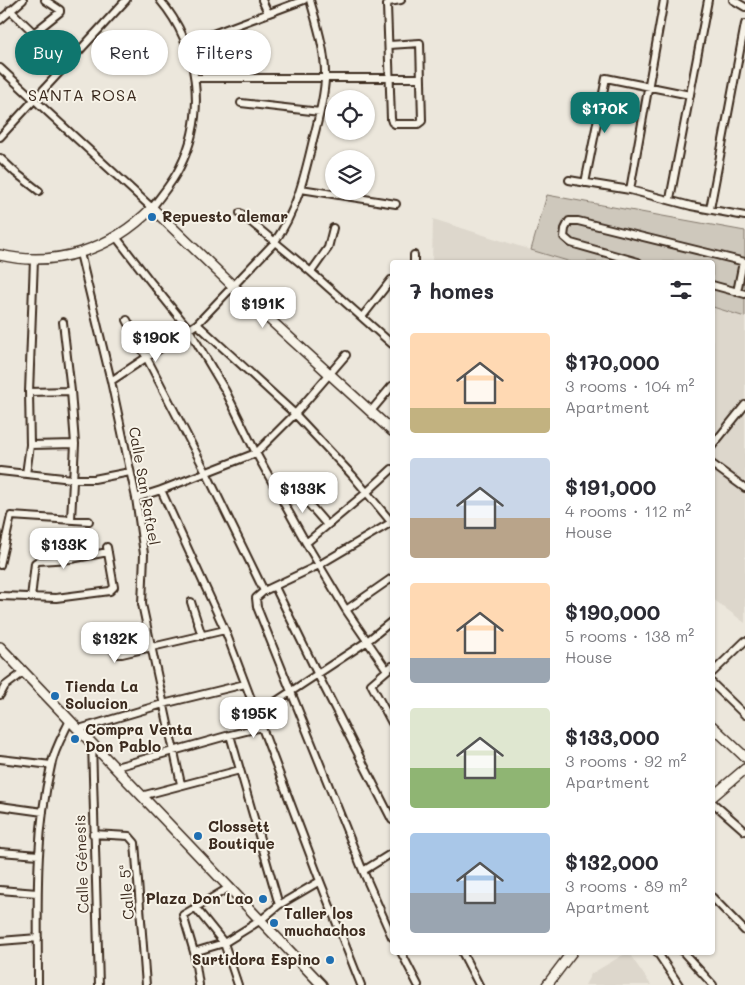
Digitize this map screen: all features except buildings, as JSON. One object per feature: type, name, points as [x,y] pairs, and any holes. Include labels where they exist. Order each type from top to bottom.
[{"type":"street","points":[[0,20],[23,0]]},
{"type":"street","points":[[10,10],[35,32],[60,12],[60,10],[45,0]]},
{"type":"street","points":[[0,137],[126,0]]},
{"type":"street","points":[[160,0],[179,30]]},
{"type":"street","points":[[262,0],[268,13]]},
{"type":"street","points":[[223,30],[304,0]]},
{"type":"street","points":[[111,381],[188,328],[197,324],[274,243],[283,230],[302,189],[320,112],[325,78],[323,51],[310,0]]},
{"type":"street","points":[[389,45],[420,44],[422,121],[418,124],[392,122],[387,5],[389,2],[401,0]]},
{"type":"street","points":[[630,190],[664,0]]},
{"type":"street","points":[[670,199],[708,0]]},
{"type":"street","points":[[733,0],[745,7]]},
{"type":"street","points":[[710,209],[745,24]]},
{"type":"street","points":[[0,68],[152,208],[233,286],[332,374],[390,429]]},
{"type":"street","points":[[0,255],[49,259],[80,253],[116,237],[135,224],[152,208],[173,180],[188,148],[195,118],[194,75]]},
{"type":"street","points":[[195,78],[420,78]]},
{"type":"street","points":[[586,183],[605,79],[648,85],[690,94]]},
{"type":"street","points":[[241,103],[320,112]]},
{"type":"street","points":[[0,158],[39,191]]},
{"type":"street","points":[[569,180],[630,190],[745,216]]},
{"type":"street","points":[[302,189],[396,204]]},
{"type":"street","points":[[240,214],[311,272],[390,342]]},
{"type":"street","points":[[631,260],[571,243],[564,237],[569,221],[578,221],[744,262],[737,292]]},
{"type":"street","points":[[311,272],[328,248],[333,228]]},
{"type":"street","points":[[116,237],[188,328],[225,390],[256,453],[346,610],[366,642],[390,668],[371,684],[390,719]]},
{"type":"street","name":"Calle San Rafael","points":[[80,253],[111,381],[136,498],[144,554],[142,604],[181,784]]},
{"type":"street","points":[[26,474],[30,445],[29,392],[34,259]]},
{"type":"street","points":[[362,317],[390,281]]},
{"type":"street","points":[[715,285],[745,294]]},
{"type":"street","points":[[127,320],[206,472],[264,591]]},
{"type":"street","points":[[63,322],[75,444],[71,520]]},
{"type":"street","points":[[197,324],[294,414],[390,520]]},
{"type":"street","points":[[136,498],[256,453],[332,374],[346,355]]},
{"type":"street","points":[[371,411],[390,388]]},
{"type":"street","points":[[29,392],[71,391]]},
{"type":"street","points":[[715,442],[745,405]]},
{"type":"street","points":[[30,445],[75,444]]},
{"type":"street","points":[[715,466],[745,488]]},
{"type":"street","points":[[0,471],[72,479],[94,479],[130,472]]},
{"type":"street","points":[[306,542],[390,471]]},
{"type":"street","points":[[280,495],[290,487],[295,488],[327,525]]},
{"type":"street","points":[[161,490],[226,630],[361,985]]},
{"type":"street","points":[[0,565],[11,516],[89,521]]},
{"type":"street","points":[[390,523],[320,565],[264,591],[256,598],[257,607],[292,690],[362,871],[390,933]]},
{"type":"street","points":[[0,596],[31,598],[56,598],[110,591],[114,587],[108,550],[71,559],[38,561],[35,563],[31,598]]},
{"type":"street","points":[[346,610],[390,579]]},
{"type":"street","points":[[276,587],[390,816]]},
{"type":"street","points":[[191,602],[202,636]]},
{"type":"street","points":[[257,714],[366,642],[390,623]]},
{"type":"street","points":[[111,630],[114,651],[117,654],[122,654],[226,630]]},
{"type":"street","points":[[715,670],[745,641]]},
{"type":"street","points":[[0,647],[322,985]]},
{"type":"street","points":[[0,694],[5,686],[24,672]]},
{"type":"street","points":[[79,729],[163,704],[245,684]]},
{"type":"street","points":[[715,686],[745,715]]},
{"type":"street","points":[[38,985],[38,855],[43,812],[51,765],[70,720]]},
{"type":"street","points":[[116,767],[262,728]]},
{"type":"street","points":[[715,729],[745,757]]},
{"type":"street","points":[[230,735],[279,905]]},
{"type":"street","name":"Calle Génesis","points":[[92,743],[93,834],[99,985]]},
{"type":"street","points":[[0,759],[51,765]]},
{"type":"street","points":[[141,796],[240,770]]},
{"type":"street","points":[[715,795],[745,770]]},
{"type":"street","points":[[715,805],[745,831]]},
{"type":"street","points":[[0,806],[43,812]]},
{"type":"street","name":"Calle 5ª","points":[[93,834],[129,836],[136,843],[146,985]]},
{"type":"street","points":[[0,852],[38,855]]},
{"type":"street","points":[[362,871],[390,854]]},
{"type":"street","points":[[194,952],[224,943],[261,920],[279,905],[320,881]]},
{"type":"street","points":[[199,985],[194,952],[182,918],[185,913],[195,906],[230,887]]},
{"type":"street","points":[[0,890],[37,893]]},
{"type":"street","points":[[715,900],[745,931]]},
{"type":"street","points":[[195,906],[224,943],[238,985]]},
{"type":"street","points":[[0,941],[38,938]]},
{"type":"street","points":[[403,955],[418,985]]},
{"type":"street","points":[[464,955],[479,985]]},
{"type":"street","points":[[547,985],[567,955]]},
{"type":"street","points":[[659,955],[679,985]]},
{"type":"street","points":[[686,955],[713,985]]},
{"type":"shaded area","points":[[547,195],[745,231],[745,317],[715,308],[715,260],[564,260],[531,250]]},
{"type":"shaded area","points":[[433,219],[564,260],[432,260]]},
{"type":"shaded area","points":[[715,308],[745,317],[745,623],[715,600]]},
{"type":"shaded area","points":[[623,955],[630,955],[651,985],[585,985],[591,974]]},
{"type":"place","name":"Repuesto alemar","points":[[152,217]]},
{"type":"place","name":"Tienda La Solucion","points":[[55,696]]},
{"type":"place","name":"Compra Venta Don Pablo","points":[[75,739]]},
{"type":"place","name":"Clossett Boutique","points":[[198,836]]},
{"type":"place","name":"Plaza Don Lao","points":[[263,899]]},
{"type":"place","name":"Taller los muchachos","points":[[274,923]]},
{"type":"place","name":"Surtidora Espino","points":[[330,960]]},
{"type":"district","name":"SANTA ROSA","points":[[83,95]]}]
